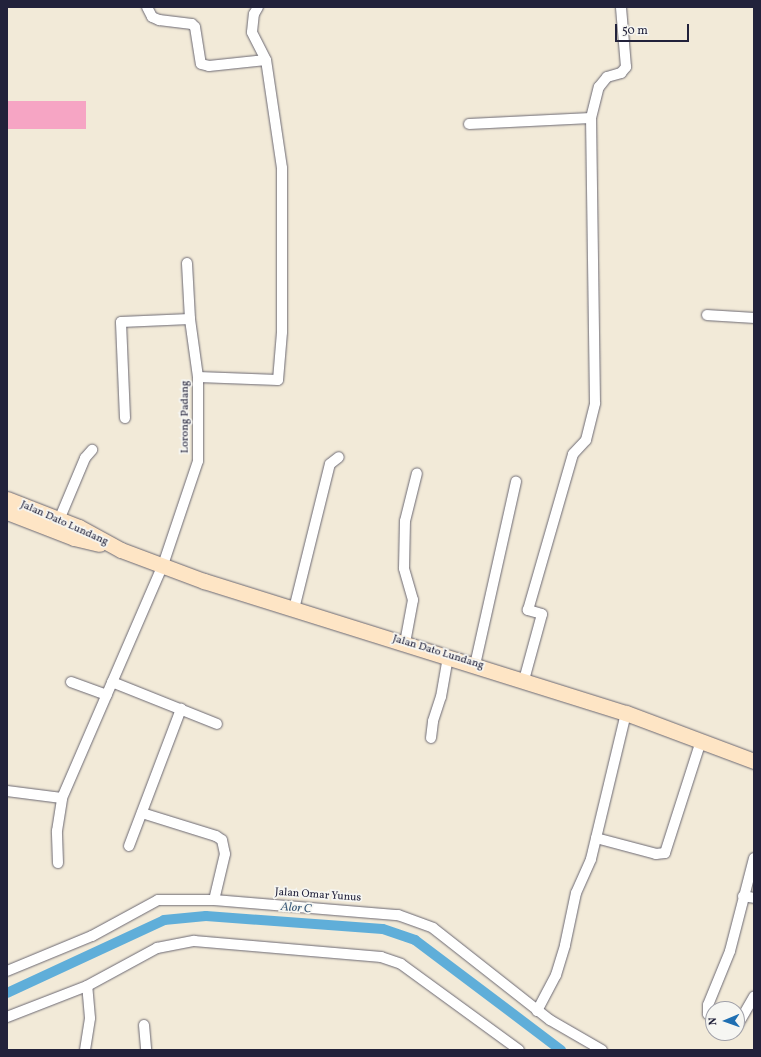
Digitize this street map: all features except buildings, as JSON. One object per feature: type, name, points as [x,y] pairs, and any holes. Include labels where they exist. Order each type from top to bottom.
[{"type":"main road","points":[[7,491],[29,514],[7,520]]},
{"type":"main road","name":"Jalan Dato Lundang","points":[[7,499],[29,514],[74,538],[121,550]]},
{"type":"main road","name":"Jalan Dato Lundang","points":[[7,512],[29,514],[59,520],[121,550],[162,565],[294,609],[626,713],[754,761]]},
{"type":"street","points":[[147,7],[152,17],[159,20],[192,24],[195,27],[201,64],[209,66],[266,60]]},
{"type":"street","points":[[198,377],[278,380],[282,332],[282,170],[266,60],[252,32],[254,14],[258,7]]},
{"type":"street","points":[[524,680],[542,614],[528,610],[573,454],[586,440],[595,403],[591,118],[599,87],[607,77],[621,73],[626,67],[622,7]]},
{"type":"street","points":[[469,124],[591,118]]},
{"type":"street","name":"Lorong Padang","points":[[58,863],[57,831],[62,798],[162,565],[198,461],[198,377],[190,319],[187,263]]},
{"type":"street","points":[[708,315],[754,318]]},
{"type":"street","points":[[125,418],[121,322],[190,319]]},
{"type":"street","points":[[59,520],[85,458],[92,450]]},
{"type":"street","points":[[294,609],[330,464],[339,457]]},
{"type":"street","points":[[405,643],[413,600],[404,568],[405,521],[417,473]]},
{"type":"street","points":[[475,665],[516,482]]},
{"type":"street","points":[[431,738],[433,721],[441,697],[448,657]]},
{"type":"street","points":[[71,682],[107,695]]},
{"type":"street","points":[[112,682],[217,724]]},
{"type":"street","points":[[129,846],[181,709]]},
{"type":"street","points":[[537,1011],[556,975],[576,894],[590,859],[596,838],[626,713]]},
{"type":"street","points":[[596,838],[656,854],[665,854],[701,741]]},
{"type":"street","points":[[7,790],[62,798]]},
{"type":"street","points":[[142,813],[216,836],[222,840],[225,851],[214,900]]},
{"type":"street","points":[[710,1001],[730,951],[754,858]]},
{"type":"street","points":[[743,896],[754,898]]},
{"type":"street","name":"Jalan Omar Yunus","points":[[7,972],[92,936],[158,900],[214,900],[398,914],[433,928],[537,1011],[602,1050]]},
{"type":"street","points":[[7,1017],[87,986],[158,948],[194,941],[363,954],[401,964],[519,1050]]},
{"type":"street","points":[[85,1050],[90,1018],[87,986]]},
{"type":"street","points":[[745,1012],[754,997]]},
{"type":"street","points":[[144,1025],[146,1050]]},
{"type":"waterway","name":"Alor C","points":[[7,993],[164,920],[206,916],[383,929],[415,940],[561,1050]]}]
